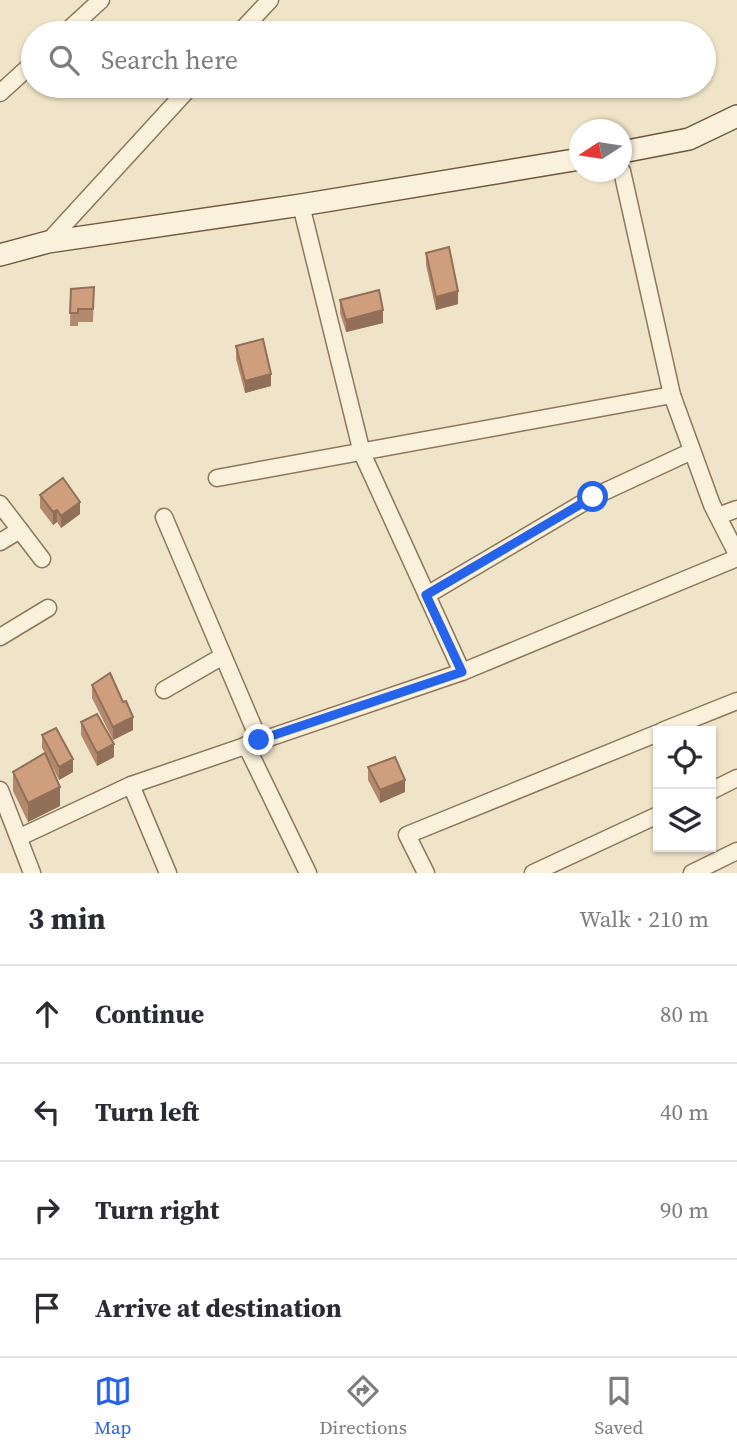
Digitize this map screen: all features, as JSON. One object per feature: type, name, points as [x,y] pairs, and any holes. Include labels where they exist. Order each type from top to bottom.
[{"type":"street","points":[[78,21],[102,0]]},
{"type":"street","points":[[250,21],[270,0]]},
{"type":"street","points":[[0,93],[21,74]]},
{"type":"street","points":[[48,242],[180,98]]},
{"type":"street","points":[[632,150],[689,139],[737,116]]},
{"type":"street","points":[[0,255],[48,242],[301,205],[569,161]]},
{"type":"street","points":[[20,837],[131,785],[462,672],[737,556],[718,516],[672,395],[624,182]]},
{"type":"street","points":[[301,205],[362,453],[462,672]]},
{"type":"street","points":[[217,478],[672,395]]},
{"type":"street","points":[[426,595],[593,497],[692,450]]},
{"type":"street","points":[[0,504],[42,559]]},
{"type":"street","points":[[718,516],[737,509]]},
{"type":"street","points":[[164,517],[223,656],[253,742],[308,873]]},
{"type":"street","points":[[0,542],[20,530]]},
{"type":"street","points":[[0,638],[48,608]]},
{"type":"street","points":[[164,690],[223,656]]},
{"type":"street","points":[[675,726],[737,701]]},
{"type":"street","points":[[426,873],[407,835],[653,735]]},
{"type":"street","points":[[715,789],[737,778]]},
{"type":"street","points":[[131,785],[168,873]]},
{"type":"street","points":[[0,790],[5,816],[20,837],[32,873]]},
{"type":"street","points":[[533,873],[653,817]]},
{"type":"street","points":[[692,873],[737,851]]},
{"type":"building","points":[[449,247],[458,291],[436,297],[426,253]]},
{"type":"building","points":[[94,287],[93,309],[78,309],[78,313],[70,313],[71,289]]},
{"type":"building","points":[[379,290],[383,310],[346,320],[340,300]]},
{"type":"building","points":[[263,339],[271,374],[245,381],[236,346]]},
{"type":"building","points":[[63,478],[80,502],[61,516],[57,510],[53,512],[40,495]]},
{"type":"building","points":[[110,673],[133,717],[113,727],[92,685]]},
{"type":"building","points":[[97,714],[114,744],[97,753],[81,722]]},
{"type":"building","points":[[56,728],[73,759],[59,767],[42,735]]},
{"type":"building","points":[[45,753],[60,787],[28,803],[13,772]]},
{"type":"building","points":[[395,757],[405,780],[380,790],[368,767]]},
{"type":"route","points":[[259,740],[462,672],[426,595],[593,497]]}]
